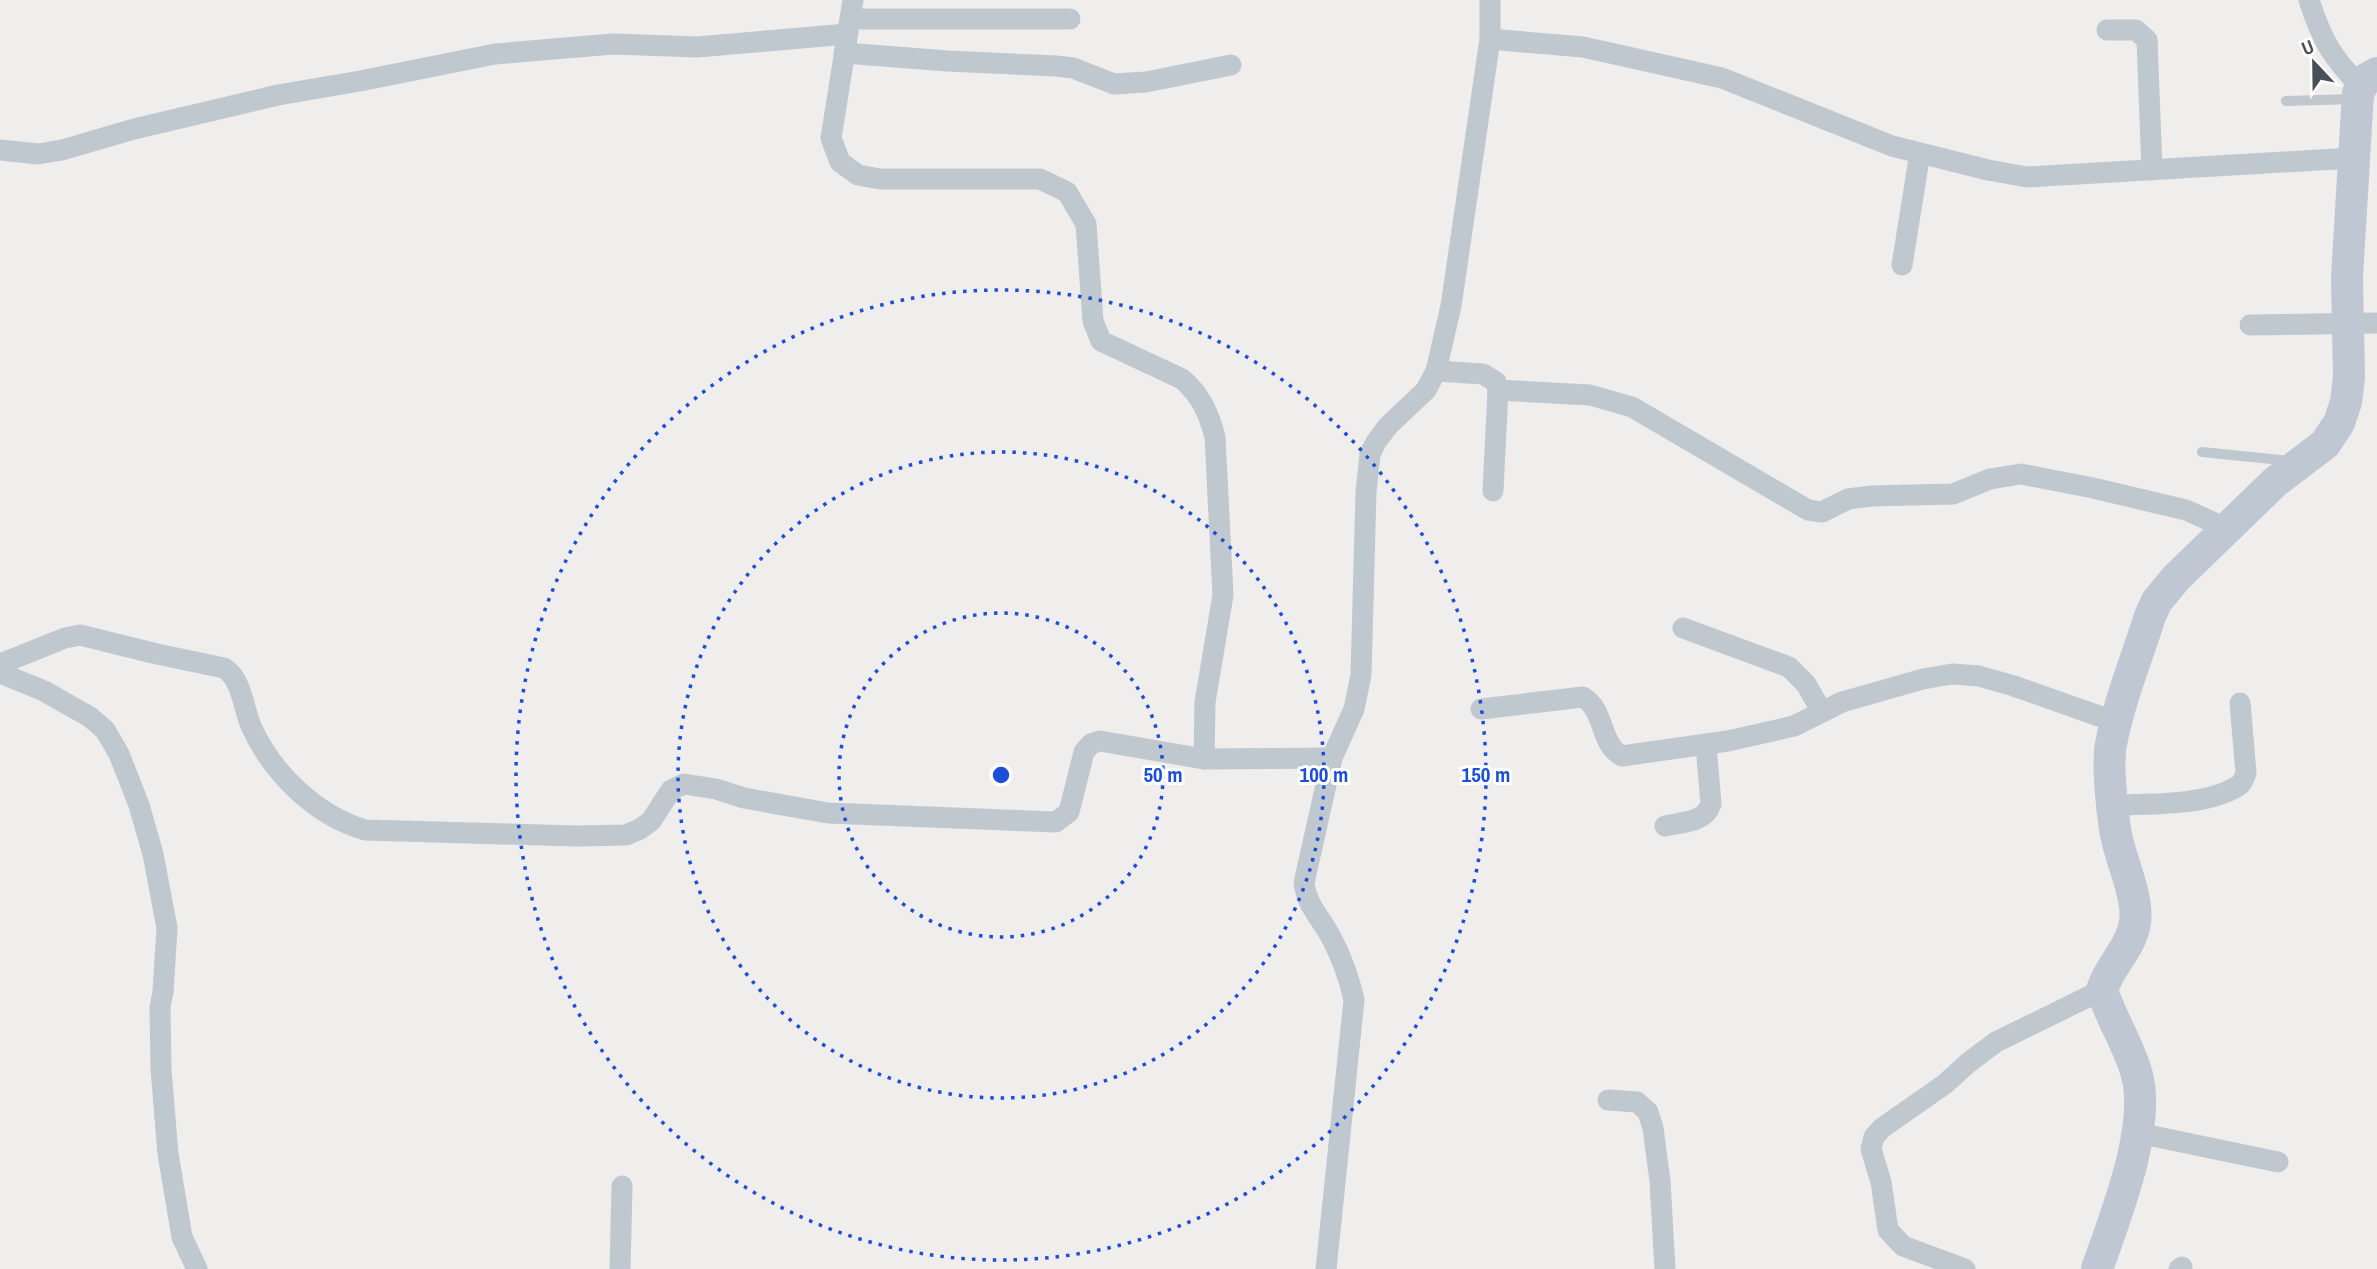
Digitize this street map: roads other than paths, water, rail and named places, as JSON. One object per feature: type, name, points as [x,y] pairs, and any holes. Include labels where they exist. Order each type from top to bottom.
[{"type":"street","points":[[1326,1269],[1354,1000],[1348,971],[1330,935],[1306,898],[1304,883],[1332,758],[1354,709],[1361,675],[1366,492],[1370,454],[1388,426],[1426,390],[1436,371],[1451,306],[1490,39],[1490,0]]},
{"type":"street","points":[[2097,1269],[2122,1195],[2138,1133],[2140,1090],[2137,1074],[2102,990],[2131,937],[2135,923],[2135,909],[2115,829],[2110,747],[2117,720],[2157,601],[2176,578],[2275,482],[2325,444],[2339,423],[2363,323],[2347,276],[2353,158],[2365,86],[2332,55],[2320,34],[2309,0]]},
{"type":"street","points":[[0,150],[38,153],[62,150],[134,129],[278,94],[495,54],[613,44],[697,47],[848,27],[1070,19]]},
{"type":"street","points":[[848,27],[948,61],[1073,68],[1114,84],[1146,82],[1231,65]]},
{"type":"street","points":[[848,27],[831,138],[841,162],[858,175],[880,179],[1040,179],[1067,192],[1086,224],[1093,321],[1101,341],[1182,379],[1194,388],[1208,413],[1215,437],[1223,595],[1205,702],[1204,759]]},
{"type":"street","points":[[2107,30],[2137,30],[2147,40],[2152,170]]},
{"type":"street","points":[[1490,39],[1583,47],[1722,78],[1892,146],[2027,177],[2353,158]]},
{"type":"street","points":[[1902,265],[1920,153]]},
{"type":"street","points":[[2250,325],[2363,323]]},
{"type":"street","points":[[1436,371],[1483,374],[1492,378],[1498,390],[1493,491]]},
{"type":"street","points":[[1498,390],[1590,395],[1632,407],[1808,510],[1822,512],[1848,499],[1871,496],[1953,494],[1990,479],[2021,474],[2186,510],[2228,529]]},
{"type":"street","points":[[1683,628],[1789,667],[1806,684],[1822,712]]},
{"type":"street","points":[[0,664],[65,638],[80,635],[144,652],[224,667],[232,673],[251,726],[266,754],[283,777],[317,806],[365,831],[626,835],[651,821],[671,790],[684,784],[828,813],[1056,822],[1069,812],[1084,752],[1091,744],[1100,741],[1204,759],[1332,758]]},
{"type":"street","points":[[0,673],[44,691],[90,717],[105,730],[119,754],[139,805],[153,854],[167,928],[160,1020],[168,1154],[182,1237],[197,1269]]},
{"type":"street","points":[[1481,709],[1583,697],[1598,710],[1609,745],[1622,756],[1706,745],[1794,726],[1842,702],[1923,679],[1952,674],[1979,676],[2117,720]]},
{"type":"street","points":[[2113,806],[2176,802],[2211,796],[2238,786],[2244,781],[2246,773],[2240,703]]},
{"type":"street","points":[[1665,826],[1703,817],[1709,811],[1711,804],[1706,745]]},
{"type":"street","points":[[1965,1269],[1903,1246],[1888,1230],[1881,1182],[1871,1149],[1874,1137],[1882,1128],[1945,1084],[1996,1042],[2102,990]]},
{"type":"street","points":[[1608,1100],[1637,1102],[1648,1112],[1653,1128],[1660,1181],[1665,1269]]},
{"type":"street","points":[[2138,1133],[2278,1162]]},
{"type":"street","points":[[620,1269],[622,1186]]},
{"type":"lane","points":[[2286,101],[2365,86]]},
{"type":"lane","points":[[2202,453],[2303,462]]}]
